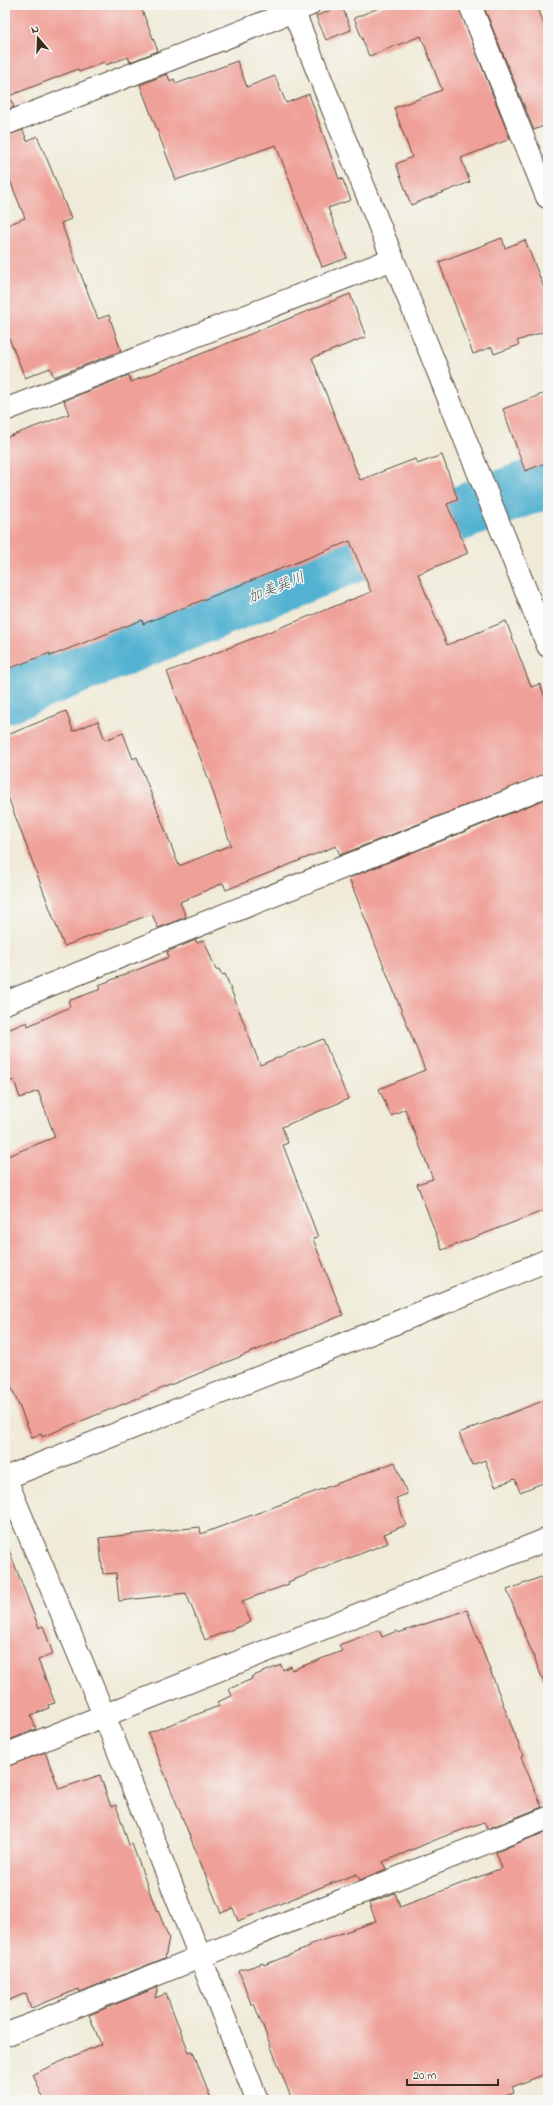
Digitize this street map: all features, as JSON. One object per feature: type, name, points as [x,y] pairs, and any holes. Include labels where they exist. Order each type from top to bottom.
[{"type":"street","points":[[470,5],[547,197]]},
{"type":"street","points":[[5,124],[298,7],[393,260],[548,646]]},
{"type":"street","points":[[5,410],[393,260]]},
{"type":"street","points":[[5,1003],[548,785]]},
{"type":"street","points":[[257,2100],[104,1715],[5,1478],[368,1334],[548,1260]]},
{"type":"street","points":[[5,1755],[548,1539]]},
{"type":"street","points":[[5,2035],[201,1958],[548,1818]]},
{"type":"shaded area","points":[[5,52],[25,103],[5,110]]},
{"type":"building","points":[[5,5],[140,5],[158,51],[130,62],[128,57],[106,65],[104,62],[79,72],[78,69],[9,96],[14,107],[5,111]]},
{"type":"building","points":[[386,5],[458,5],[510,139],[461,158],[470,182],[411,205],[396,164],[412,157],[394,108],[442,90],[421,36],[369,56],[354,18]]},
{"type":"building","points":[[483,5],[537,5],[548,36],[548,124],[534,130]]},
{"type":"building","points":[[342,6],[351,30],[326,40],[316,16]]},
{"type":"building","points":[[237,61],[247,87],[275,76],[286,103],[309,94],[339,179],[342,178],[351,200],[328,208],[347,258],[322,267],[276,145],[176,180],[140,85],[167,74],[170,81],[174,79],[176,84]]},
{"type":"building","points":[[23,130],[27,141],[37,136],[71,219],[61,223],[98,319],[109,315],[121,351],[54,377],[50,368],[25,378],[5,328],[5,226],[25,218],[5,168],[5,136]]},
{"type":"building","points":[[502,238],[505,248],[525,240],[548,298],[548,330],[517,341],[519,345],[494,354],[492,347],[473,354],[439,262]]},
{"type":"building","points":[[350,294],[366,337],[312,358],[360,480],[415,459],[417,464],[442,455],[458,500],[447,504],[468,553],[418,574],[447,645],[506,621],[531,687],[540,684],[548,706],[548,773],[340,855],[336,846],[226,890],[223,883],[180,902],[186,917],[158,928],[152,914],[64,946],[5,789],[5,736],[66,711],[73,731],[98,721],[105,740],[123,733],[133,759],[137,757],[179,866],[231,845],[209,780],[167,672],[371,592],[350,541],[143,624],[142,620],[50,656],[50,653],[5,670],[5,438],[69,414],[64,401],[129,375],[131,382]]},
{"type":"building","points":[[548,392],[548,462],[525,471],[503,409]]},
{"type":"building","points":[[548,798],[548,1209],[442,1250],[417,1184],[433,1179],[405,1109],[391,1116],[379,1089],[425,1070],[349,878]]},
{"type":"building","points":[[196,940],[197,943],[204,940],[216,970],[219,969],[222,975],[225,974],[260,1065],[323,1039],[348,1099],[282,1127],[288,1143],[283,1145],[318,1237],[313,1239],[343,1315],[42,1437],[41,1434],[32,1437],[5,1372],[5,1157],[55,1137],[38,1091],[20,1098],[14,1080],[5,1084],[5,1031],[27,1022],[28,1026],[70,1007],[68,1001],[101,989],[99,985],[169,957],[167,952]]},
{"type":"building","points":[[548,1399],[548,1481],[520,1492],[515,1479],[495,1486],[485,1460],[472,1465],[459,1433]]},
{"type":"building","points":[[395,1462],[407,1494],[396,1498],[406,1525],[384,1534],[388,1543],[288,1582],[289,1584],[242,1601],[251,1622],[205,1640],[186,1593],[119,1601],[116,1573],[103,1574],[99,1538],[200,1527],[201,1534]]},
{"type":"building","points":[[5,1545],[7,1545],[39,1628],[43,1626],[53,1654],[38,1660],[55,1703],[48,1705],[49,1708],[31,1715],[36,1729],[5,1742]]},
{"type":"building","points":[[541,1577],[548,1595],[547,1690],[507,1590]]},
{"type":"building","points":[[467,1610],[523,1756],[521,1757],[542,1807],[487,1829],[484,1822],[440,1838],[383,1862],[386,1869],[360,1880],[357,1874],[238,1921],[233,1908],[221,1913],[148,1733],[219,1706],[217,1702],[232,1696],[229,1689],[252,1679],[251,1677],[281,1665],[283,1670],[291,1666],[292,1670],[342,1651],[339,1645],[379,1630],[382,1637]]},
{"type":"building","points":[[45,1752],[59,1789],[100,1775],[111,1807],[116,1805],[129,1845],[132,1844],[157,1912],[158,1911],[169,1938],[165,1958],[80,1992],[79,1989],[31,2008],[26,1993],[5,2002],[5,1767]]},
{"type":"building","points":[[548,1831],[548,2073],[512,2087],[514,2092],[491,2100],[292,2100],[254,2004],[251,2004],[239,1971],[263,1963],[264,1965],[310,1947],[309,1945],[376,1921],[369,1903],[395,1893],[400,1907],[502,1868],[496,1852]]},
{"type":"building","points":[[158,1987],[155,1998],[166,1994],[189,2052],[193,2051],[211,2100],[44,2100],[33,2074],[101,2044],[89,2015]]},
{"type":"waterway","name":"加美巽川","points":[[5,696],[393,539],[548,480]]}]
